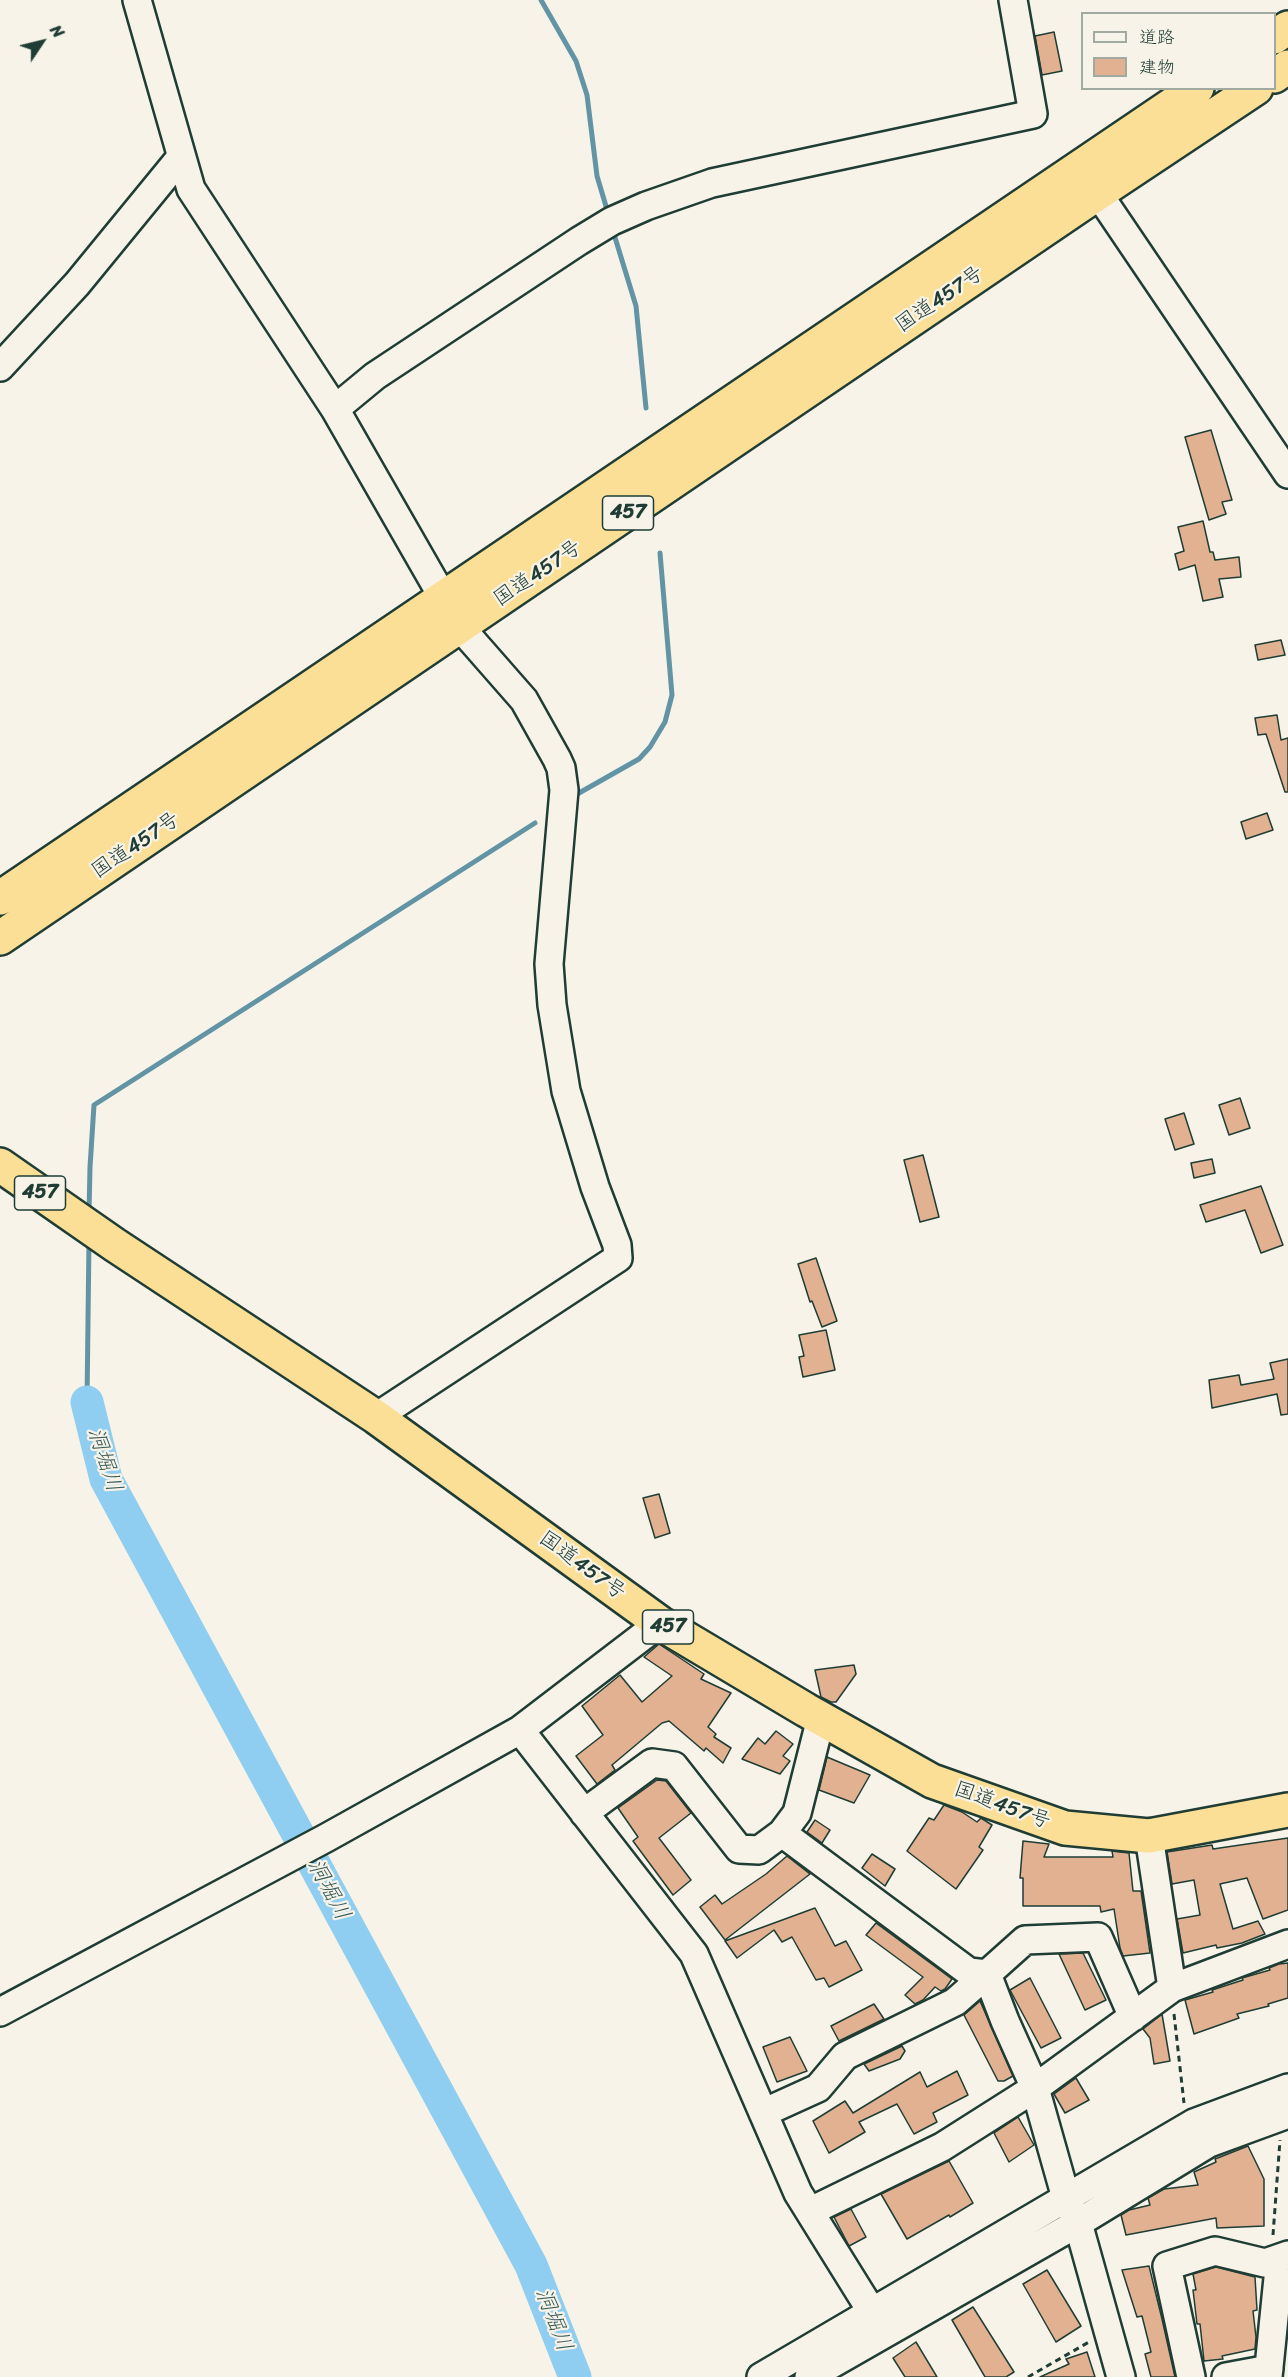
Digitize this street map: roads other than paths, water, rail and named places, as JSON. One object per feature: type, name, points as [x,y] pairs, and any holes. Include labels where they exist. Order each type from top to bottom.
[{"type":"highway","name":"国道457号","points":[[0,898],[1194,90]]},
{"type":"highway","name":"国道457号","points":[[0,938],[1253,90]]},
{"type":"highway","name":"国道457号","points":[[0,1165],[115,1245],[376,1417],[660,1623],[932,1781],[1065,1828],[1149,1836],[1288,1810]]},
{"type":"street","points":[[137,0],[191,189],[335,409],[460,627],[524,700],[561,768],[564,789],[549,964],[552,1005],[566,1091],[595,1187],[619,1251],[618,1258],[376,1417]]},
{"type":"street","points":[[335,409],[375,376],[579,240],[646,206],[712,183],[1033,114],[1013,0]]},
{"type":"street","points":[[0,367],[77,284],[182,157]]},
{"type":"street","points":[[1080,166],[1288,474]]},
{"type":"street","points":[[0,2012],[326,1838],[520,1730],[660,1623]]},
{"type":"street","points":[[584,1813],[652,1763],[674,1766],[739,1849],[759,1850],[782,1833],[797,1813],[821,1718]]},
{"type":"street","points":[[520,1730],[694,1954],[798,2193],[872,2312]]},
{"type":"street","points":[[782,1833],[969,1972],[987,1974]]},
{"type":"street","points":[[1149,1836],[1172,1988]]},
{"type":"street","points":[[763,2113],[818,2088],[845,2056],[955,2002],[1025,1940],[1098,1937],[1133,2017]]},
{"type":"street","points":[[810,2211],[942,2147],[1035,2088],[1172,1988],[1288,1944]]},
{"type":"street","points":[[987,1974],[1035,2088],[1066,2198],[1078,2223],[1121,2377]]},
{"type":"street","points":[[761,2377],[1194,2123],[1288,2088]]},
{"type":"street","points":[[809,2377],[1078,2223],[1209,2143],[1288,2114]]},
{"type":"street","points":[[1191,2377],[1167,2266],[1215,2252],[1265,2263],[1280,2258],[1268,2373],[1226,2377]]},
{"type":"waterway","points":[[541,0],[576,61],[587,95],[597,176],[608,213]]},
{"type":"waterway","points":[[613,231],[636,306],[646,408]]},
{"type":"waterway","points":[[572,797],[639,759],[650,747],[665,722],[672,695],[660,553]]},
{"type":"waterway","points":[[89,1213],[94,1105],[535,823]]},
{"type":"waterway","points":[[87,1402],[89,1240]]},
{"type":"waterway","name":"洞堀川","points":[[87,1402],[106,1479],[531,2265],[575,2377]]}]
